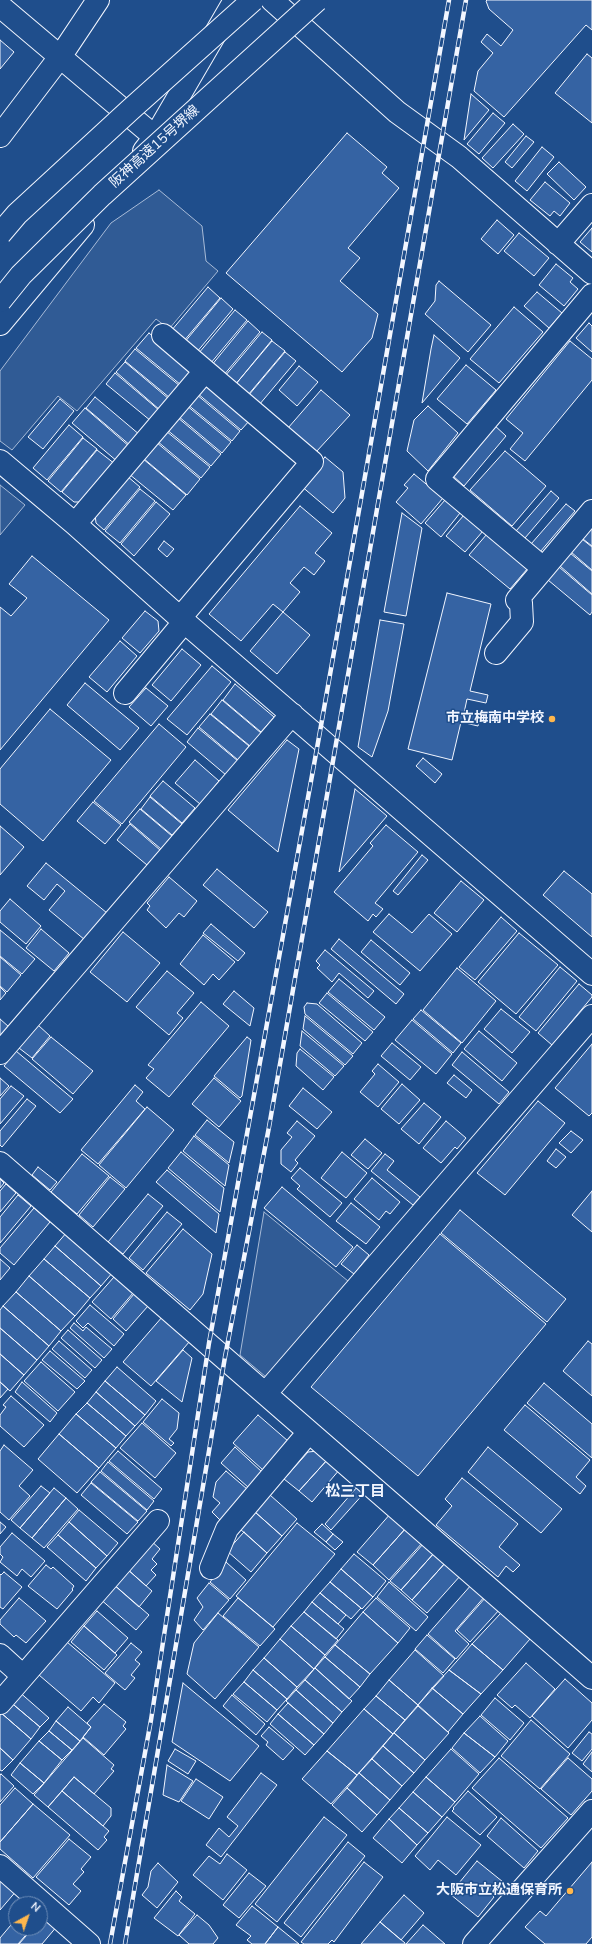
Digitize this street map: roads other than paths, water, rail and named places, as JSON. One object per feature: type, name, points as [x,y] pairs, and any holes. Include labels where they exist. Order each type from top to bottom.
[{"type":"main road","points":[[0,136],[60,57],[98,0]]},
{"type":"main road","points":[[0,324],[130,170],[155,137],[236,0]]},
{"type":"main road","points":[[0,234],[17,214],[253,0]]},
{"type":"main road","points":[[272,0],[397,112],[459,157],[592,273]]},
{"type":"main road","name":"阪神高速15号堺線","points":[[0,301],[21,275],[102,194],[317,0]]},
{"type":"main road","points":[[0,6],[155,137]]},
{"type":"main road","points":[[558,244],[592,205]]},
{"type":"main road","points":[[544,568],[437,479],[592,295]]},
{"type":"main road","points":[[125,693],[182,620],[312,462],[163,335]]},
{"type":"main road","points":[[75,524],[205,371]]},
{"type":"main road","points":[[0,461],[75,524],[182,620],[592,974]]},
{"type":"main road","points":[[496,653],[522,622],[521,603],[517,600],[592,511]]},
{"type":"main road","points":[[0,1053],[292,714]]},
{"type":"main road","points":[[266,1393],[592,1016]]},
{"type":"main road","points":[[0,1163],[592,1678]]},
{"type":"main road","points":[[211,1568],[227,1529],[310,1432]]},
{"type":"main road","points":[[0,1703],[158,1521]]},
{"type":"main road","points":[[0,1655],[23,1676]]},
{"type":"main road","points":[[474,1944],[592,1811]]},
{"type":"main road","points":[[0,1866],[89,1944]]},
{"type":"railway","points":[[110,1944],[151,1720],[209,1343],[319,737],[449,0]]},
{"type":"railway","points":[[125,1944],[225,1357],[269,1127],[466,0]]},
{"type":"place","name":"市立梅南中学校","points":[[552,719]]},
{"type":"place","name":"大阪市立松通保育所","points":[[570,1891]]},
{"type":"district","name":"松三丁目","points":[[355,1492]]}]
